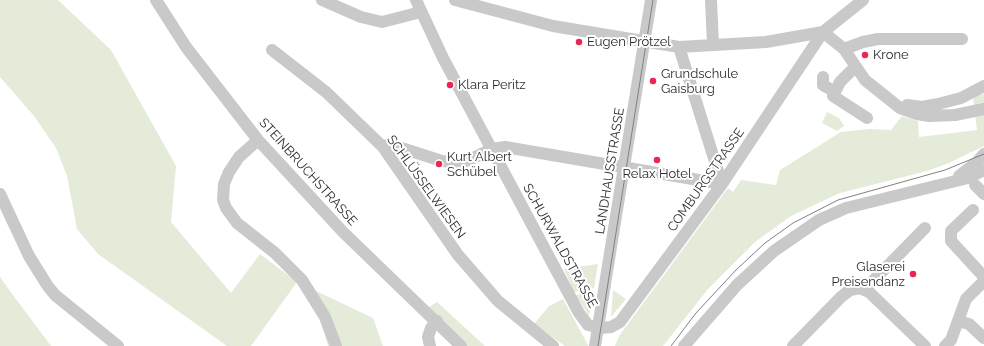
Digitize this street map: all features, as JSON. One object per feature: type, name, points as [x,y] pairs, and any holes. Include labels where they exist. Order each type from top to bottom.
[{"type":"street","name":"STEINBRUCHSTRASSE","points":[[156,0],[186,47],[258,140],[343,232],[437,321],[461,346]]},
{"type":"street","points":[[322,0],[361,17],[382,22],[420,12]]},
{"type":"street","name":"SCHURWALDSTRASSE","points":[[417,0],[420,12],[439,51],[579,313],[588,324],[598,328]]},
{"type":"street","points":[[455,0],[553,26],[679,47],[766,42],[823,32],[862,0]]},
{"type":"street","name":"LANDHAUSSTRASSE","points":[[595,346],[651,0]]},
{"type":"street","points":[[711,0],[713,45]]},
{"type":"street","points":[[823,32],[844,49],[865,80],[892,102],[907,111],[929,116],[955,115],[984,109]]},
{"type":"street","name":"COMBURGSTRASSE","points":[[598,328],[611,327],[620,322],[722,184],[823,32]]},
{"type":"street","points":[[844,49],[863,42],[878,39],[962,39]]},
{"type":"street","points":[[383,147],[389,144],[442,161],[458,163],[469,160],[492,149],[505,147],[722,184],[679,47]]},
{"type":"street","name":"SCHLÜSSELWIESEN","points":[[272,50],[326,92],[383,147],[458,255],[498,301],[554,346]]},
{"type":"street","points":[[855,67],[840,82],[833,96],[866,118]]},
{"type":"street","points":[[823,77],[823,85],[835,92]]},
{"type":"street","points":[[892,102],[916,107],[933,105],[961,98],[984,86]]},
{"type":"street","points":[[258,140],[239,157],[229,172],[224,188],[223,200],[226,208],[237,223],[275,253],[302,280],[325,318],[336,346]]},
{"type":"street","points":[[944,184],[964,173],[984,154]]},
{"type":"street","points":[[684,346],[737,285],[774,250],[794,235],[819,220],[846,208],[968,178],[984,170]]},
{"type":"street","points":[[975,185],[984,194]]},
{"type":"street","points":[[0,194],[38,273],[47,285],[55,295],[118,346]]},
{"type":"street","points":[[973,210],[951,231],[951,241],[984,276]]},
{"type":"street","points":[[864,290],[924,228]]},
{"type":"street","points":[[951,344],[966,300],[984,281]]},
{"type":"street","points":[[793,346],[850,290],[860,288],[869,292],[925,346]]},
{"type":"street","points":[[430,346],[428,338],[431,328],[437,321]]},
{"type":"street","points":[[958,321],[969,324],[984,338]]},
{"type":"green space","points":[[0,0],[58,0],[111,50],[176,166],[171,222],[231,293],[260,254],[297,282],[251,346],[227,346],[98,254],[77,229],[67,176],[56,148],[34,116],[0,77]]},
{"type":"green space","points":[[984,94],[984,146],[949,163],[927,171],[840,193],[791,216],[755,242],[708,289],[663,346],[615,346],[619,336],[728,188],[733,192],[741,180],[776,185],[780,170],[841,132],[869,129],[891,130],[902,116],[918,121],[919,137],[977,130],[973,97]]},
{"type":"green space","points":[[827,112],[839,118],[844,126],[837,131],[822,123]]},
{"type":"green space","points":[[598,264],[594,288],[574,292],[564,269]]},
{"type":"green space","points":[[0,277],[10,291],[51,346],[0,346]]},
{"type":"green space","points":[[297,282],[373,318],[383,346],[328,346],[319,316]]},
{"type":"green space","points":[[613,290],[626,299],[611,317]]},
{"type":"green space","points":[[594,291],[589,316],[576,295]]},
{"type":"green space","points":[[563,299],[588,346],[565,346],[534,324],[549,306]]},
{"type":"green space","points":[[437,302],[485,346],[465,346],[429,307]]},
{"type":"tram line","points":[[598,346],[653,0]]},
{"type":"tram line","points":[[671,346],[696,313],[736,270],[765,243],[793,223],[838,200],[945,170],[984,154]]},
{"type":"place","name":"Eugen Prötzel","points":[[579,42]]},
{"type":"place","name":"Krone","points":[[865,55]]},
{"type":"place","name":"Grundschule Gaisburg","points":[[653,81]]},
{"type":"place","name":"Klara Peritz","points":[[450,85]]},
{"type":"place","name":"Relax Hotel","points":[[657,160]]},
{"type":"place","name":"Kurt Albert Schübel","points":[[439,164]]},
{"type":"place","name":"Glaserei Preisendanz","points":[[913,274]]}]
